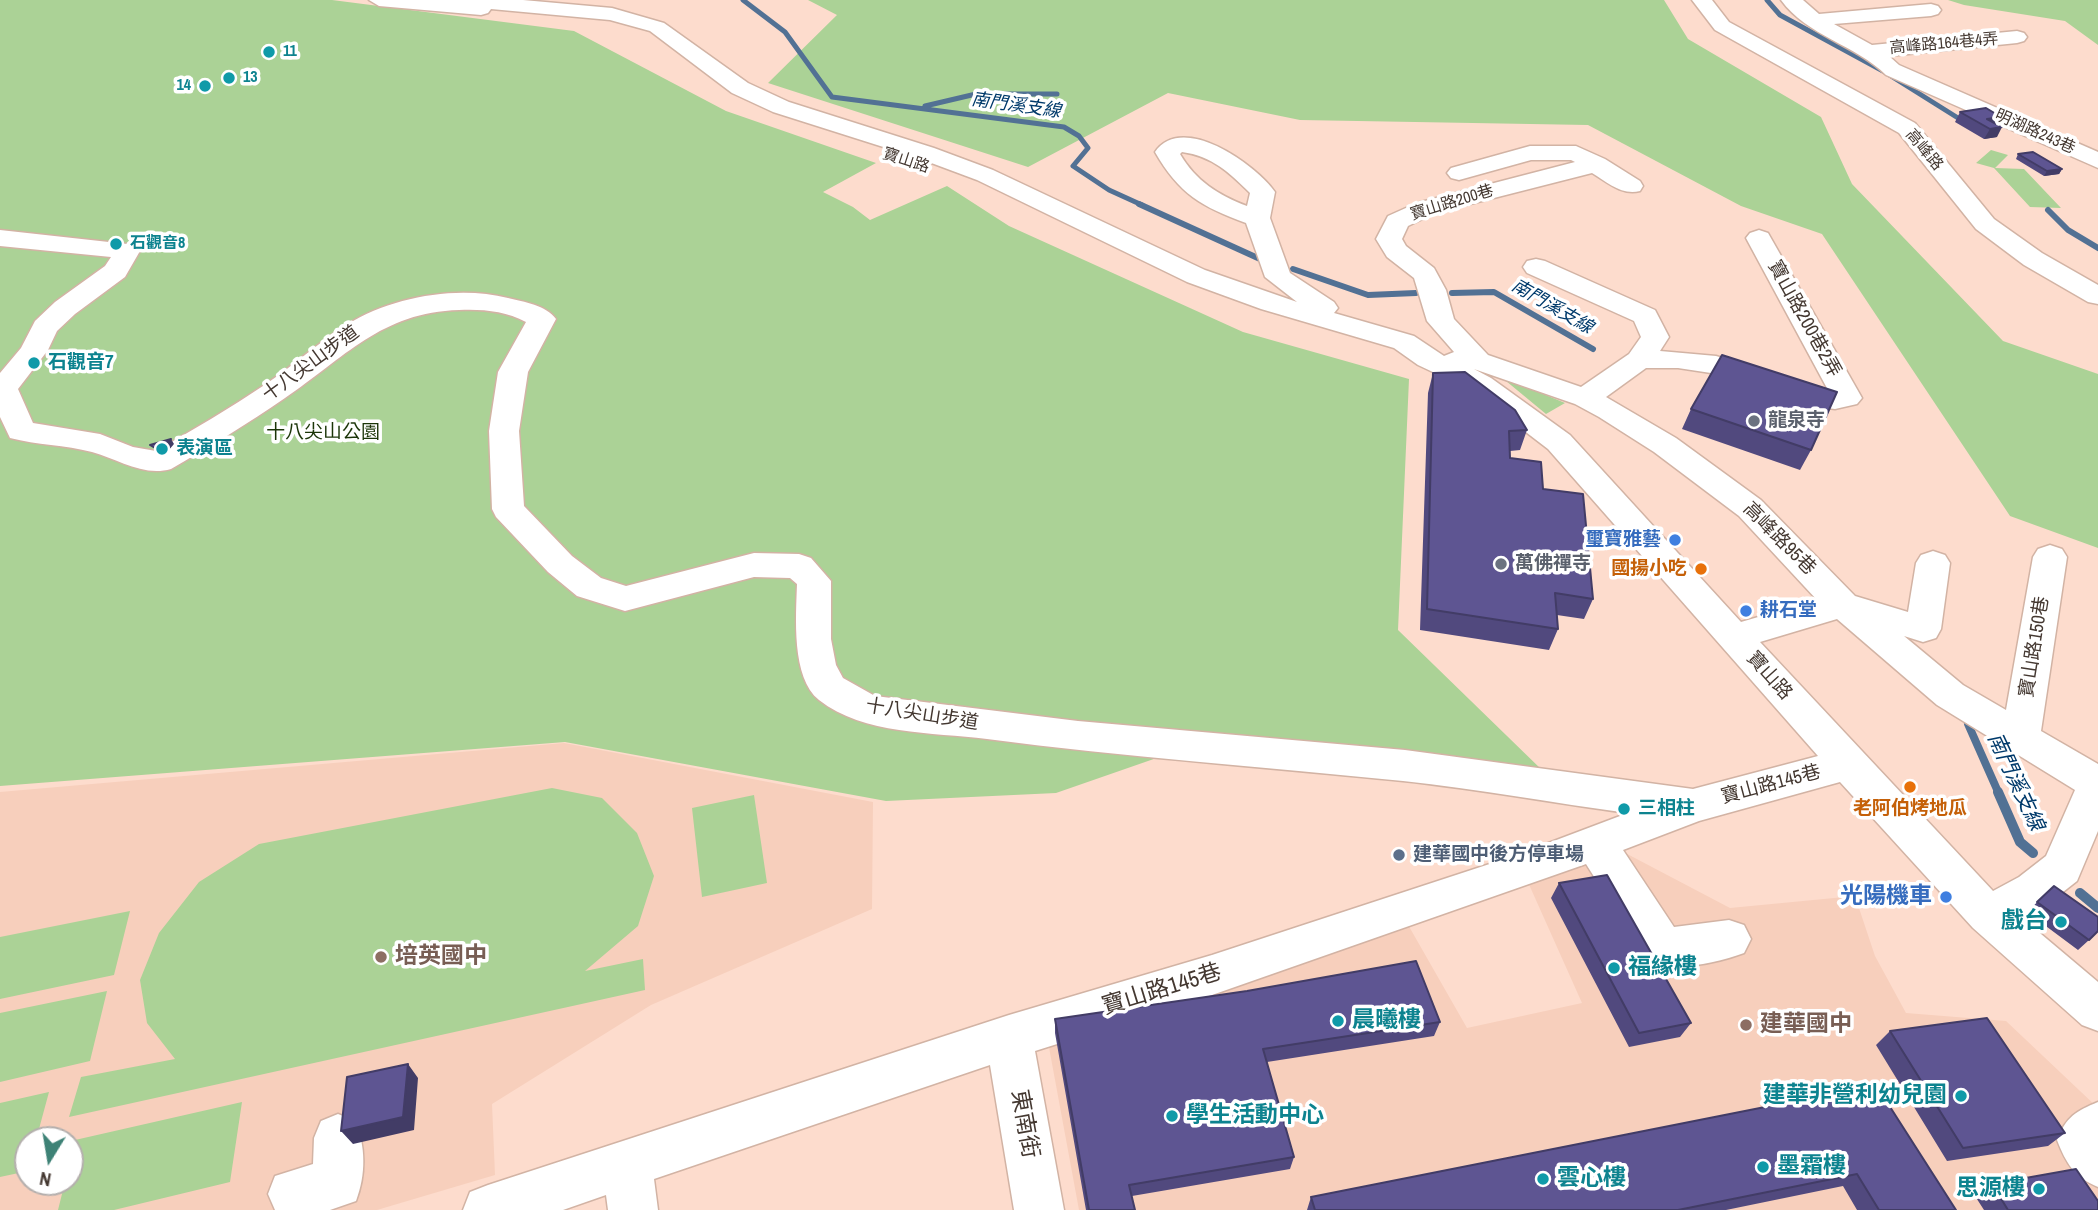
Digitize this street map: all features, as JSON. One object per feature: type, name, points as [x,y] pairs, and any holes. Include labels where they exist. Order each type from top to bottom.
[{"type":"street","name":"寶山路","points":[[379,0],[572,18],[609,23],[640,33],[700,78],[766,115],[931,169],[983,191],[1192,294],[1259,320],[1392,359],[1428,359]]},
{"type":"street","name":"寶山路","points":[[459,0],[612,13],[657,27],[740,88],[781,107],[926,153],[985,175],[1196,276],[1271,303],[1404,342],[1428,359],[1481,384],[1559,442],[1848,764],[1988,915],[2062,966],[2098,1010]]},
{"type":"street","name":"高峰路","points":[[1702,0],[1722,26],[1907,128],[1985,224],[2034,258],[2098,296]]},
{"type":"street","name":"明湖路243巷","points":[[1791,0],[1814,20],[1871,51],[1897,78],[1958,99],[2098,161]]},
{"type":"street","points":[[1814,20],[1931,10]]},
{"type":"street","name":"高峰路164巷4弄","points":[[1871,51],[2017,37]]},
{"type":"street","points":[[1885,116],[1958,99]]},
{"type":"street","points":[[1989,112],[2005,126],[2098,169]]},
{"type":"street","points":[[2034,140],[2055,161]]},
{"type":"street","name":"寶山路200巷","points":[[1460,173],[1530,153],[1576,153],[1631,186]]},
{"type":"street","name":"寶山路200巷","points":[[1478,361],[1441,321],[1433,289],[1425,274],[1396,251],[1389,239],[1397,221],[1426,208],[1597,164]]},
{"type":"street","points":[[1257,218],[1278,277],[1328,310],[1334,321]]},
{"type":"street","name":"十八尖山步道","points":[[0,238],[127,251],[116,271],[65,308],[45,327],[34,350],[3,388],[21,431],[100,444],[125,455],[159,462],[276,391],[360,328],[409,308],[488,301],[528,309],[542,319],[513,372],[504,431],[508,509],[560,564],[589,587],[625,599],[754,565],[799,566],[814,582],[813,639],[818,665],[829,688],[849,701],[871,710],[976,724],[1227,751]]},
{"type":"street","name":"寶山路200巷2弄","points":[[1639,360],[1676,359],[1715,365],[1820,398],[1847,398],[1759,238]]},
{"type":"street","points":[[1536,267],[1645,316],[1655,337],[1639,360],[1559,442]]},
{"type":"street","name":"高峰路95巷","points":[[1428,359],[1478,361],[1597,404],[1665,445],[1750,508],[1843,605],[1950,695],[2098,784]]},
{"type":"street","name":"寶山路150巷","points":[[2021,737],[2050,557]]},
{"type":"street","points":[[1734,637],[1843,605],[1923,628],[1933,562]]},
{"type":"street","name":"寶山路145巷","points":[[1227,751],[1405,766],[1693,806]]},
{"type":"street","name":"寶山路145巷","points":[[488,1210],[630,1187],[1009,1037],[1212,975],[1506,876],[1693,806],[1848,764]]},
{"type":"street","points":[[1988,915],[2035,890],[2062,868],[2098,784]]},
{"type":"street","points":[[1595,843],[1662,948],[1729,939]]},
{"type":"street","name":"東南街","points":[[1009,1037],[1039,1210]]},
{"type":"street","points":[[293,1194],[338,1183],[338,1138]]},
{"type":"shaded area","name":"培英國中","points":[[564,743],[873,802],[872,909],[651,1005],[492,1104],[495,1175],[377,1210],[0,1210],[0,792]]},
{"type":"shaded area","name":"建華國中","points":[[1612,846],[1730,908],[1855,896],[1875,956],[1906,1013],[2006,1021],[2098,1108],[2098,1210],[1079,1210],[1046,1031],[1407,923],[1467,1028],[1582,1003],[1527,880]]},
{"type":"green space","name":"十八尖山公園","points":[[0,0],[332,0],[574,31],[726,111],[876,163],[823,192],[853,207],[870,220],[947,186],[1009,226],[1243,332],[1409,379],[1398,630],[1543,771],[1217,737],[1056,793],[886,801],[565,742],[0,786]]},
{"type":"green space","points":[[808,0],[1664,0],[1688,39],[1821,117],[1852,184],[2003,341],[2098,374],[2098,548],[2010,516],[1822,234],[1741,206],[1588,125],[1300,120],[1168,93],[1028,167],[768,83],[837,15]]},
{"type":"green space","points":[[1948,0],[2098,0],[2098,45],[2065,21]]},
{"type":"green space","points":[[1991,150],[2008,155],[1995,168],[2024,169],[2061,208],[2030,207],[1994,168],[1976,163]]},
{"type":"green space","points":[[1500,376],[1565,403],[1546,414]]},
{"type":"green space","points":[[552,788],[602,798],[637,833],[654,876],[638,926],[585,971],[643,959],[645,990],[69,1117],[81,1077],[175,1059],[147,1023],[140,980],[159,933],[199,882],[259,844]]},
{"type":"green space","points":[[754,795],[767,883],[702,897],[692,808]]},
{"type":"green space","points":[[130,911],[114,975],[0,999],[0,937]]},
{"type":"green space","points":[[107,991],[90,1061],[0,1082],[0,1013]]},
{"type":"green space","points":[[49,1092],[40,1126],[14,1126],[14,1174],[0,1177],[0,1103]]},
{"type":"green space","points":[[242,1102],[230,1182],[114,1210],[58,1210],[62,1196],[84,1196],[84,1138]]},
{"type":"building","points":[[1986,108],[2001,117],[1987,119],[2002,127],[1990,129],[1960,112]]},
{"type":"building","points":[[2033,152],[2062,169],[2047,171],[2018,154]]},
{"type":"building","name":"龍泉寺","points":[[1722,355],[1837,392],[1811,450],[1691,409]]},
{"type":"building","name":"萬佛禪寺","points":[[1465,372],[1515,410],[1527,430],[1509,431],[1510,458],[1541,462],[1543,489],[1583,494],[1593,599],[1555,593],[1558,629],[1427,609],[1433,373]]},
{"type":"building","points":[[171,439],[164,446],[155,448],[150,445]]},
{"type":"building","name":"福緣樓","points":[[1607,875],[1691,1023],[1639,1033],[1559,883]]},
{"type":"building","points":[[2054,886],[2098,917],[2098,931],[2089,940],[2037,902]]},
{"type":"building","name":"學生活動中心","points":[[1416,961],[1440,1022],[1263,1049],[1294,1157],[1129,1185],[1135,1210],[1089,1210],[1055,1019],[1247,991]]},
{"type":"building","name":"建華非營利幼兒園","points":[[1987,1018],[2065,1133],[1963,1148],[1890,1031]]},
{"type":"building","points":[[408,1064],[403,1117],[341,1131],[347,1077]]},
{"type":"building","points":[[1876,1085],[1956,1210],[1879,1210],[1857,1174],[1678,1210],[1315,1210],[1311,1197]]},
{"type":"building","points":[[2076,1169],[2098,1201],[2098,1210],[2008,1210],[1992,1184]]},
{"type":"waterway","name":"南門溪支線","points":[[743,0],[785,32],[832,97],[1064,127],[1079,136],[1088,148],[1073,166],[1109,190],[1142,205]]},
{"type":"waterway","points":[[1767,0],[1780,15],[1883,71],[1958,118]]},
{"type":"waterway","points":[[925,106],[976,94],[1057,94]]},
{"type":"waterway","name":"南門溪支線","points":[[1139,204],[1260,259]]},
{"type":"waterway","points":[[2048,210],[2068,230],[2098,248]]},
{"type":"waterway","name":"南門溪支線","points":[[1293,269],[1368,295],[1416,293]]},
{"type":"waterway","name":"南門溪支線","points":[[1452,293],[1494,292],[1593,349]]},
{"type":"waterway","name":"南門溪支線","points":[[1968,724],[1999,794]]},
{"type":"waterway","name":"南門溪支線","points":[[1998,792],[2020,842],[2033,853]]},
{"type":"waterway","name":"南門溪支線","points":[[2080,893],[2098,908]]},
{"type":"place","name":"11","points":[[269,52]]},
{"type":"place","name":"13","points":[[229,78]]},
{"type":"place","name":"14","points":[[205,86]]},
{"type":"place","name":"石觀音8","points":[[116,244]]},
{"type":"place","name":"石觀音7","points":[[34,363]]},
{"type":"place","name":"龍泉寺","points":[[1754,421]]},
{"type":"place","name":"表演區","points":[[162,449]]},
{"type":"place","name":"璽寶雅藝","points":[[1675,540]]},
{"type":"place","name":"萬佛禪寺","points":[[1501,564]]},
{"type":"place","name":"國揚小吃","points":[[1701,569]]},
{"type":"place","name":"耕石堂","points":[[1746,611]]},
{"type":"place","name":"老阿伯烤地瓜","points":[[1910,787]]},
{"type":"place","name":"三相柱","points":[[1624,809]]},
{"type":"place","name":"建華國中後方停車場","points":[[1399,855]]},
{"type":"place","name":"光陽機車","points":[[1946,897]]},
{"type":"place","name":"戲台","points":[[2061,922]]},
{"type":"place","name":"培英國中","points":[[381,957]]},
{"type":"place","name":"福緣樓","points":[[1614,968]]},
{"type":"place","name":"晨曦樓","points":[[1338,1021]]},
{"type":"place","name":"建華國中","points":[[1746,1025]]},
{"type":"place","name":"建華非營利幼兒園","points":[[1961,1096]]},
{"type":"place","name":"學生活動中心","points":[[1172,1116]]},
{"type":"place","name":"墨霜樓","points":[[1763,1167]]},
{"type":"place","name":"雲心樓","points":[[1543,1179]]},
{"type":"place","name":"思源樓","points":[[2039,1189]]}]
